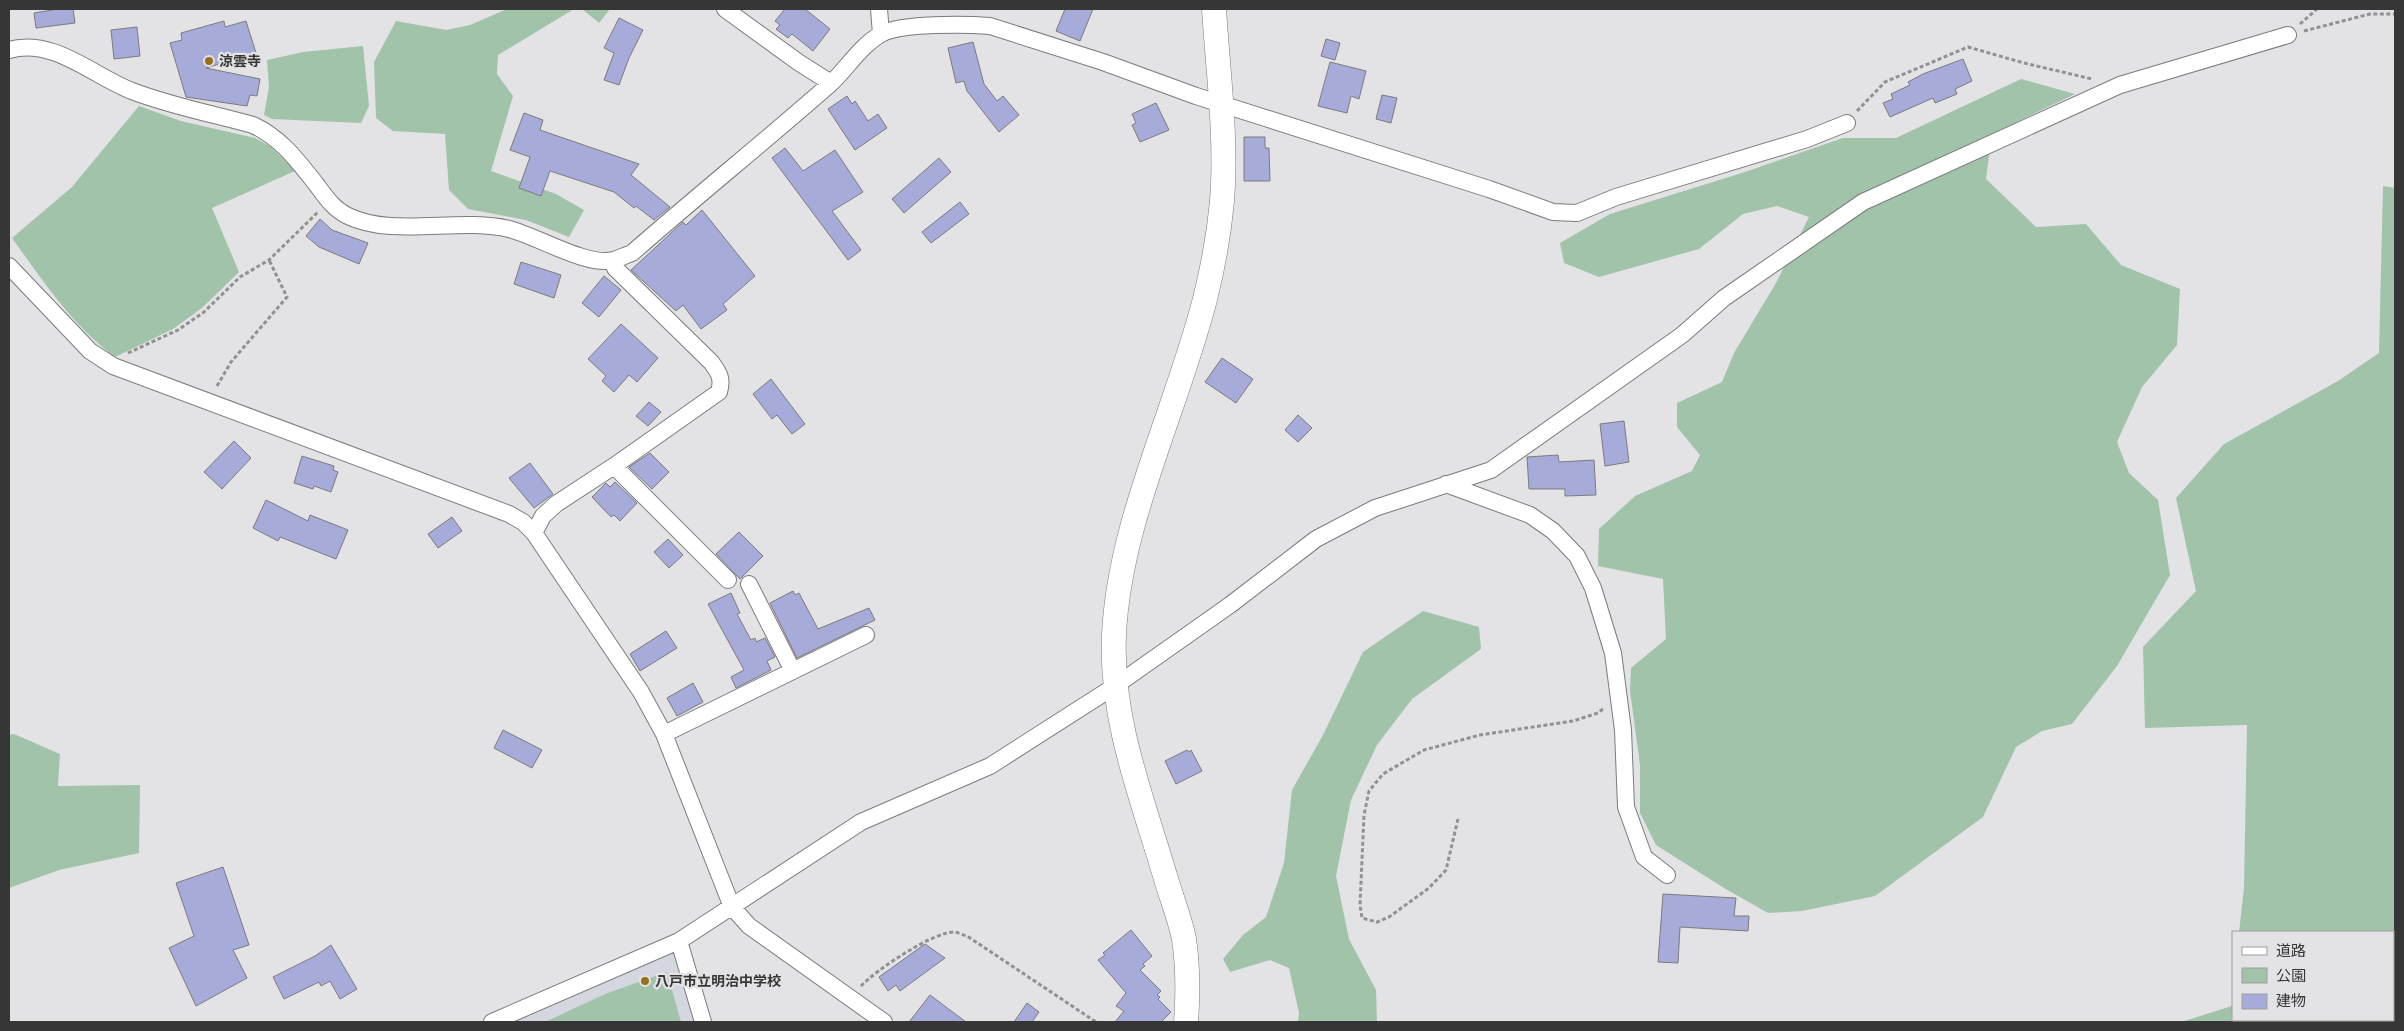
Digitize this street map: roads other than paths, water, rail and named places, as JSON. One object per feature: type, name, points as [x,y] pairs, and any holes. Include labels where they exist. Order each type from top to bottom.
[{"type":"street","points":[[725,9],[798,62],[831,83]]},
{"type":"street","points":[[879,9],[881,34]]},
{"type":"street","points":[[1186,1022],[1188,994],[1184,938],[1140,793],[1115,686],[1114,636],[1118,595],[1128,546],[1187,361],[1215,255],[1222,200],[1223,156],[1214,9]]},
{"type":"street","points":[[9,50],[19,47],[50,52],[70,59],[131,90],[253,125],[268,132],[292,153],[331,203],[347,215],[368,223],[510,229],[582,256],[613,260],[632,253],[831,83],[864,48],[881,34],[901,28],[970,24],[990,26],[1103,62],[1220,104],[1553,212],[1577,213],[1616,197],[1807,139],[1847,123]]},
{"type":"street","points":[[492,1022],[679,941],[861,822],[990,766],[1115,686],[1230,605],[1316,539],[1376,508],[1491,470],[1682,336],[1724,298],[1863,202],[2120,85],[2288,35]]},
{"type":"street","points":[[534,533],[543,516],[556,504],[614,466],[694,409],[711,400],[719,392],[722,381],[711,362],[615,268],[613,260]]},
{"type":"street","points":[[9,266],[90,351],[113,366],[509,514],[523,522],[534,533],[641,692],[664,734],[732,908],[749,926],[848,999],[884,1022]]},
{"type":"street","points":[[614,466],[728,580]]},
{"type":"street","points":[[1446,484],[1530,515],[1553,531],[1577,556],[1593,588],[1613,653],[1623,730],[1626,807],[1644,857],[1668,875]]},
{"type":"street","points":[[749,584],[793,671]]},
{"type":"street","points":[[664,734],[866,635]]},
{"type":"street","points":[[679,941],[703,1022]]},
{"type":"place","name":"涼雲寺","points":[[209,61]]},
{"type":"place","name":"八戸市立明治中学校","points":[[645,981]]}]
